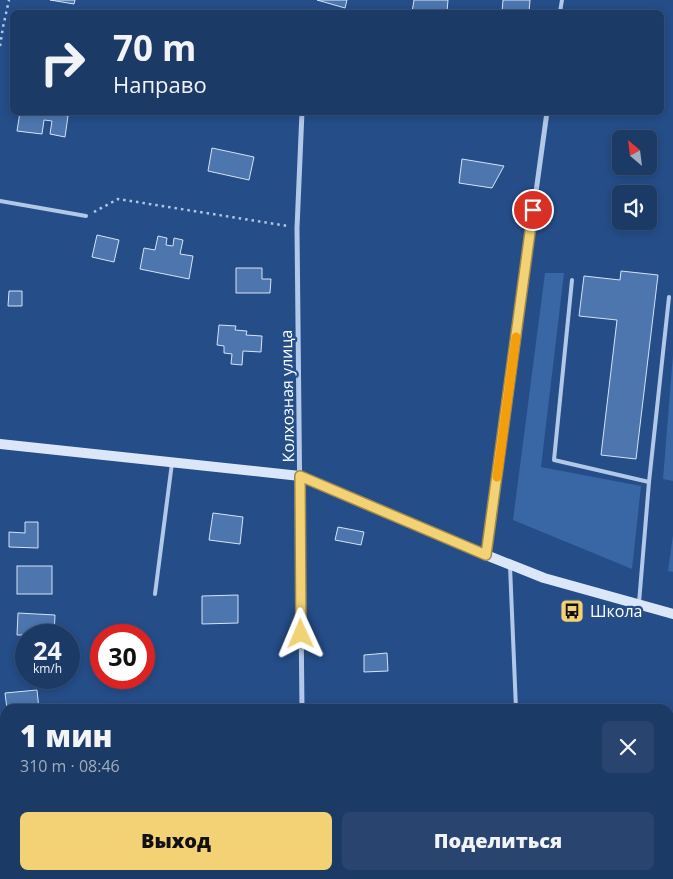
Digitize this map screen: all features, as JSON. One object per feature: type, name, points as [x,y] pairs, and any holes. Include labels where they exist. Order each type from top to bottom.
[{"type":"street","name":"Колхозная улица","points":[[302,115],[297,228],[302,704]]},
{"type":"street","points":[[486,555],[547,115]]},
{"type":"street","points":[[0,444],[300,476],[544,578],[673,614]]},
{"type":"lane","points":[[0,201],[86,216]]},
{"type":"lane","points":[[572,280],[554,460],[649,482]]},
{"type":"lane","points":[[639,605],[649,482],[669,296]]},
{"type":"lane","points":[[155,594],[172,462]]},
{"type":"lane","points":[[510,564],[516,704]]},
{"type":"path","points":[[0,46],[9,0]]},
{"type":"path","points":[[86,216],[118,199],[297,228]]},
{"type":"shaded area","points":[[545,273],[564,273],[541,467],[641,486],[632,569],[513,520]]},
{"type":"shaded area","points":[[673,355],[673,481],[663,479]]},
{"type":"shaded area","points":[[673,535],[673,572],[668,571]]},
{"type":"building","points":[[50,0],[75,0],[74,4]]},
{"type":"building","points":[[317,0],[347,0],[345,8]]},
{"type":"building","points":[[414,0],[448,0],[447,10],[412,10]]},
{"type":"building","points":[[503,0],[530,0],[529,10],[502,10]]},
{"type":"building","points":[[20,115],[68,116],[65,137],[50,134],[52,121],[44,120],[42,134],[17,131]]},
{"type":"building","points":[[212,148],[254,157],[249,180],[208,171]]},
{"type":"building","points":[[462,159],[504,166],[492,188],[459,183]]},
{"type":"building","points":[[97,235],[119,240],[114,262],[92,257]]},
{"type":"building","points":[[158,236],[167,238],[166,245],[173,246],[174,238],[183,240],[180,254],[193,256],[189,279],[140,269],[144,248],[155,250]]},
{"type":"building","points":[[236,268],[262,268],[262,279],[271,279],[270,293],[236,293]]},
{"type":"building","points":[[621,271],[658,275],[636,459],[601,455],[617,320],[579,316],[584,276],[620,280]]},
{"type":"building","points":[[9,291],[22,291],[22,306],[8,306]]},
{"type":"building","points":[[219,325],[236,326],[235,330],[247,331],[246,335],[262,336],[261,352],[243,351],[242,365],[231,364],[232,354],[224,353],[224,346],[217,345]]},
{"type":"building","points":[[213,513],[243,517],[240,544],[209,540]]},
{"type":"building","points":[[25,522],[38,522],[38,548],[9,547],[9,532],[25,533]]},
{"type":"building","points":[[338,527],[364,532],[361,545],[335,540]]},
{"type":"building","points":[[17,566],[52,566],[52,594],[17,594]]},
{"type":"building","points":[[238,595],[238,623],[202,624],[202,596]]},
{"type":"building","points":[[18,613],[55,615],[55,624],[18,624]]},
{"type":"building","points":[[387,653],[388,671],[364,672],[364,655]]},
{"type":"building","points":[[37,690],[38,704],[6,704],[5,693]]},
{"type":"slow traffic","points":[[497,477],[516,337]]},
{"type":"place","name":"Школа","points":[[572,611]]},
{"type":"route","points":[[301,634],[300,476],[486,555],[533,210]]}]
